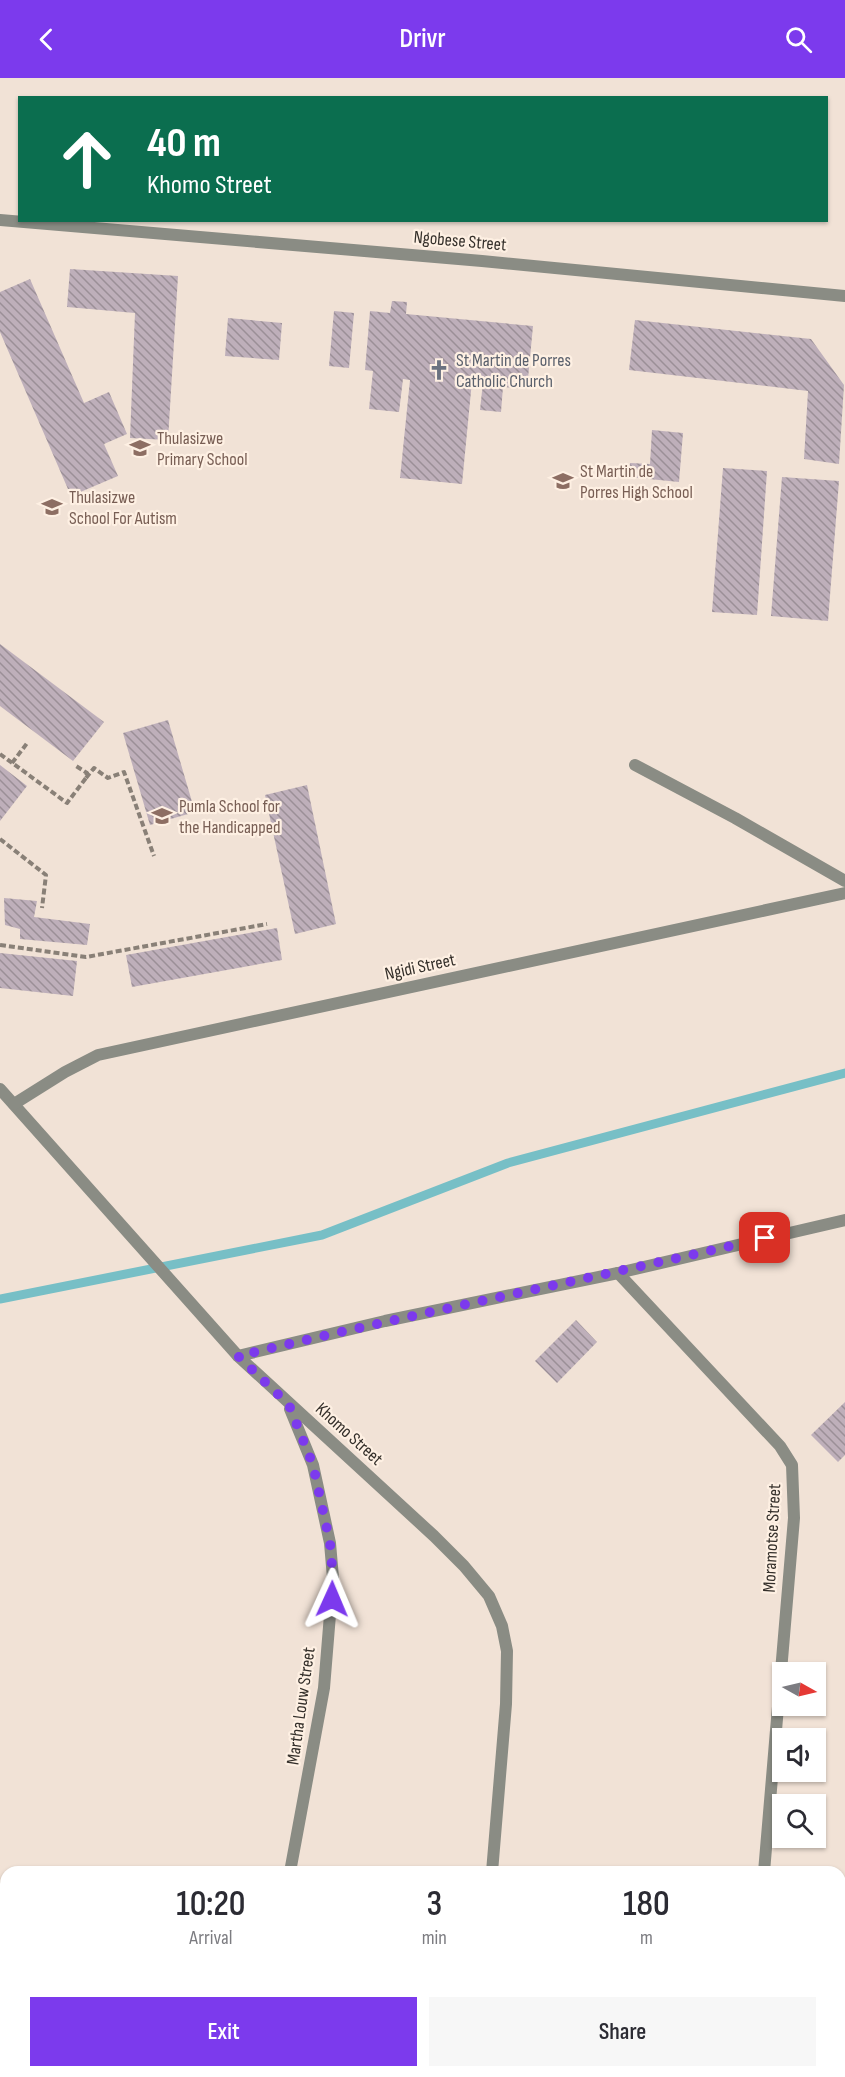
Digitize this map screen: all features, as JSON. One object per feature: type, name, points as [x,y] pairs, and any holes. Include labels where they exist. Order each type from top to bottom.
[{"type":"street","name":"Ngobese Street","points":[[0,220],[18,222]]},
{"type":"street","name":"Ngobese Street","points":[[24,222],[482,261],[845,296]]},
{"type":"street","points":[[635,765],[735,818],[845,882]]},
{"type":"street","name":"Ngidi Street","points":[[14,1104],[65,1072],[98,1055],[845,893]]},
{"type":"street","name":"Khomo Street","points":[[0,1089],[238,1356],[434,1536],[464,1566],[489,1596],[502,1626],[507,1651],[506,1704],[492,1866]]},
{"type":"street","points":[[238,1356],[385,1321],[618,1273],[845,1220]]},
{"type":"street","name":"Moramotse Street","points":[[618,1273],[780,1446],[792,1465],[794,1518],[765,1866]]},
{"type":"street","name":"Martha Louw Street","points":[[289,1405],[313,1465],[330,1543],[333,1578],[324,1688],[291,1866]]},
{"type":"path","points":[[12,763],[28,742]]},
{"type":"path","points":[[0,754],[67,803],[94,768],[108,778],[124,772],[154,856]]},
{"type":"path","points":[[76,766],[87,773],[86,778]]},
{"type":"path","points":[[0,839],[46,875],[42,908]]},
{"type":"path","points":[[0,945],[86,957],[267,924]]},
{"type":"building","points":[[70,269],[178,276],[168,440],[130,438],[135,313],[67,307]]},
{"type":"building","points":[[30,279],[84,403],[109,392],[127,434],[104,444],[118,476],[71,496],[0,332],[0,292]]},
{"type":"building","points":[[392,301],[407,302],[406,314],[533,326],[527,389],[503,387],[501,412],[480,410],[483,382],[472,381],[462,484],[400,478],[410,380],[403,379],[399,412],[369,409],[373,371],[365,370],[370,311],[390,313]]},
{"type":"building","points":[[334,311],[354,313],[349,368],[329,366]]},
{"type":"building","points":[[228,318],[282,323],[279,360],[225,356]]},
{"type":"building","points":[[635,320],[811,339],[844,385],[839,464],[804,459],[808,391],[629,370]]},
{"type":"building","points":[[652,430],[683,433],[679,482],[629,477],[630,463],[650,464]]},
{"type":"building","points":[[723,468],[767,471],[757,615],[712,612]]},
{"type":"building","points":[[782,477],[839,481],[828,621],[771,616]]},
{"type":"building","points":[[0,644],[104,722],[73,761],[0,706]]},
{"type":"building","points":[[168,720],[195,812],[150,825],[123,733]]},
{"type":"building","points":[[0,765],[27,786],[0,821]]},
{"type":"building","points":[[307,785],[336,924],[295,934],[265,795]]},
{"type":"building","points":[[4,898],[37,901],[34,917],[90,924],[87,945],[20,939],[20,929],[5,925]]},
{"type":"building","points":[[277,928],[282,960],[132,987],[126,955]]},
{"type":"building","points":[[0,953],[77,961],[73,996],[0,988]]},
{"type":"building","points":[[576,1320],[597,1342],[557,1383],[535,1361]]},
{"type":"building","points":[[845,1402],[845,1455],[838,1462],[811,1435]]},
{"type":"waterway","points":[[0,1299],[322,1235],[508,1163],[845,1073]]},
{"type":"place","name":"St Martin de Porres Catholic Church","points":[[439,370]]},
{"type":"place","name":"Thulasizwe Primary School","points":[[140,448]]},
{"type":"place","name":"St Martin de Porres High School","points":[[563,481]]},
{"type":"place","name":"Thulasizwe School For Autism","points":[[52,507]]},
{"type":"place","name":"Pumla School for the Handicapped","points":[[162,816]]},
{"type":"route","points":[[332,1599],[330,1543],[313,1465],[289,1405],[238,1356],[385,1321],[618,1273],[765,1238]]}]
